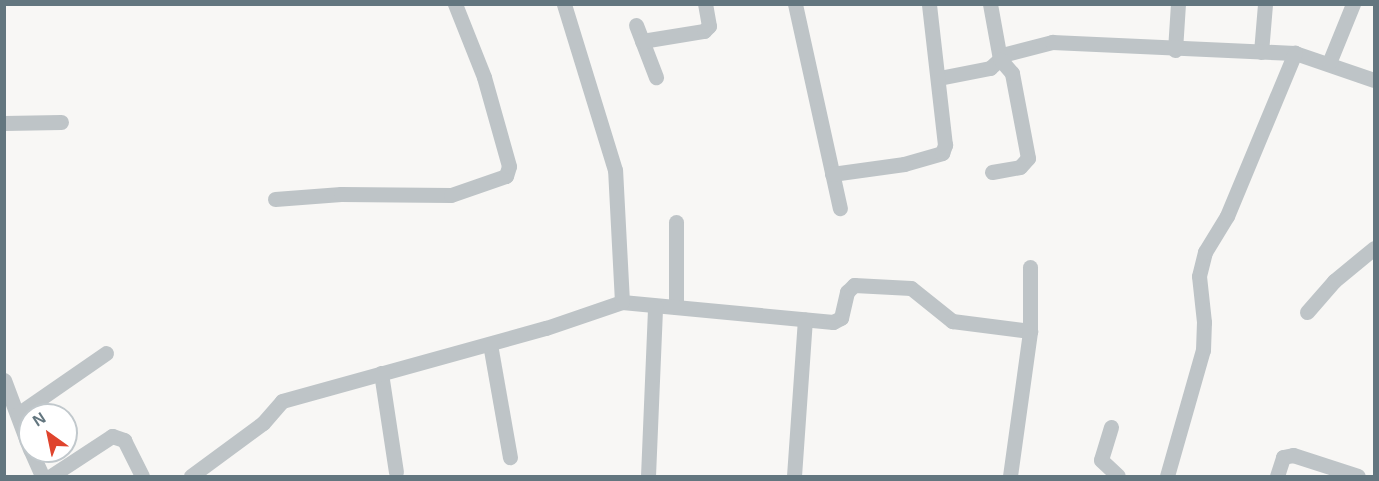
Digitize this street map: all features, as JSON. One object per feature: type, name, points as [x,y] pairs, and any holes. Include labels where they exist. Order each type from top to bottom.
[{"type":"street","points":[[275,199],[451,195],[506,176],[509,166],[484,77],[455,4]]},
{"type":"street","points":[[564,4],[615,170],[622,302]]},
{"type":"street","points":[[642,40],[704,32],[709,26],[705,4]]},
{"type":"street","points":[[795,4],[840,208]]},
{"type":"street","points":[[832,174],[904,164],[942,153],[945,145],[929,4]]},
{"type":"street","points":[[990,4],[1001,57],[1012,73],[1028,158],[1020,167],[992,172]]},
{"type":"street","points":[[1175,50],[1178,4]]},
{"type":"street","points":[[1261,52],[1265,4]]},
{"type":"street","points":[[1329,63],[1353,4]]},
{"type":"street","points":[[636,26],[656,77]]},
{"type":"street","points":[[939,78],[990,68],[1001,57],[1052,42],[1175,50],[1296,53],[1374,80]]},
{"type":"street","points":[[1167,477],[1203,350],[1204,322],[1199,276],[1205,252],[1227,216],[1296,53]]},
{"type":"street","points":[[4,123],[61,122]]},
{"type":"street","points":[[676,222],[676,307]]},
{"type":"street","points":[[1306,312],[1334,281],[1374,248]]},
{"type":"street","points":[[1010,477],[1030,332],[1030,267]]},
{"type":"street","points":[[191,477],[263,423],[282,401],[490,344],[622,302],[833,322],[841,318],[847,292],[854,285],[911,288],[952,321],[1030,332]]},
{"type":"street","points":[[648,477],[655,306]]},
{"type":"street","points":[[794,477],[805,319]]},
{"type":"street","points":[[490,344],[510,457]]},
{"type":"street","points":[[38,403],[106,353]]},
{"type":"street","points":[[381,373],[396,472]]},
{"type":"street","points":[[4,380],[18,415]]},
{"type":"street","points":[[4,427],[18,418]]},
{"type":"street","points":[[1110,427],[1101,460],[1118,477]]},
{"type":"street","points":[[51,477],[112,436],[124,440],[142,477]]},
{"type":"street","points":[[1277,477],[1283,457],[1293,455],[1358,477]]},
{"type":"street","points":[[36,463],[42,477]]}]
